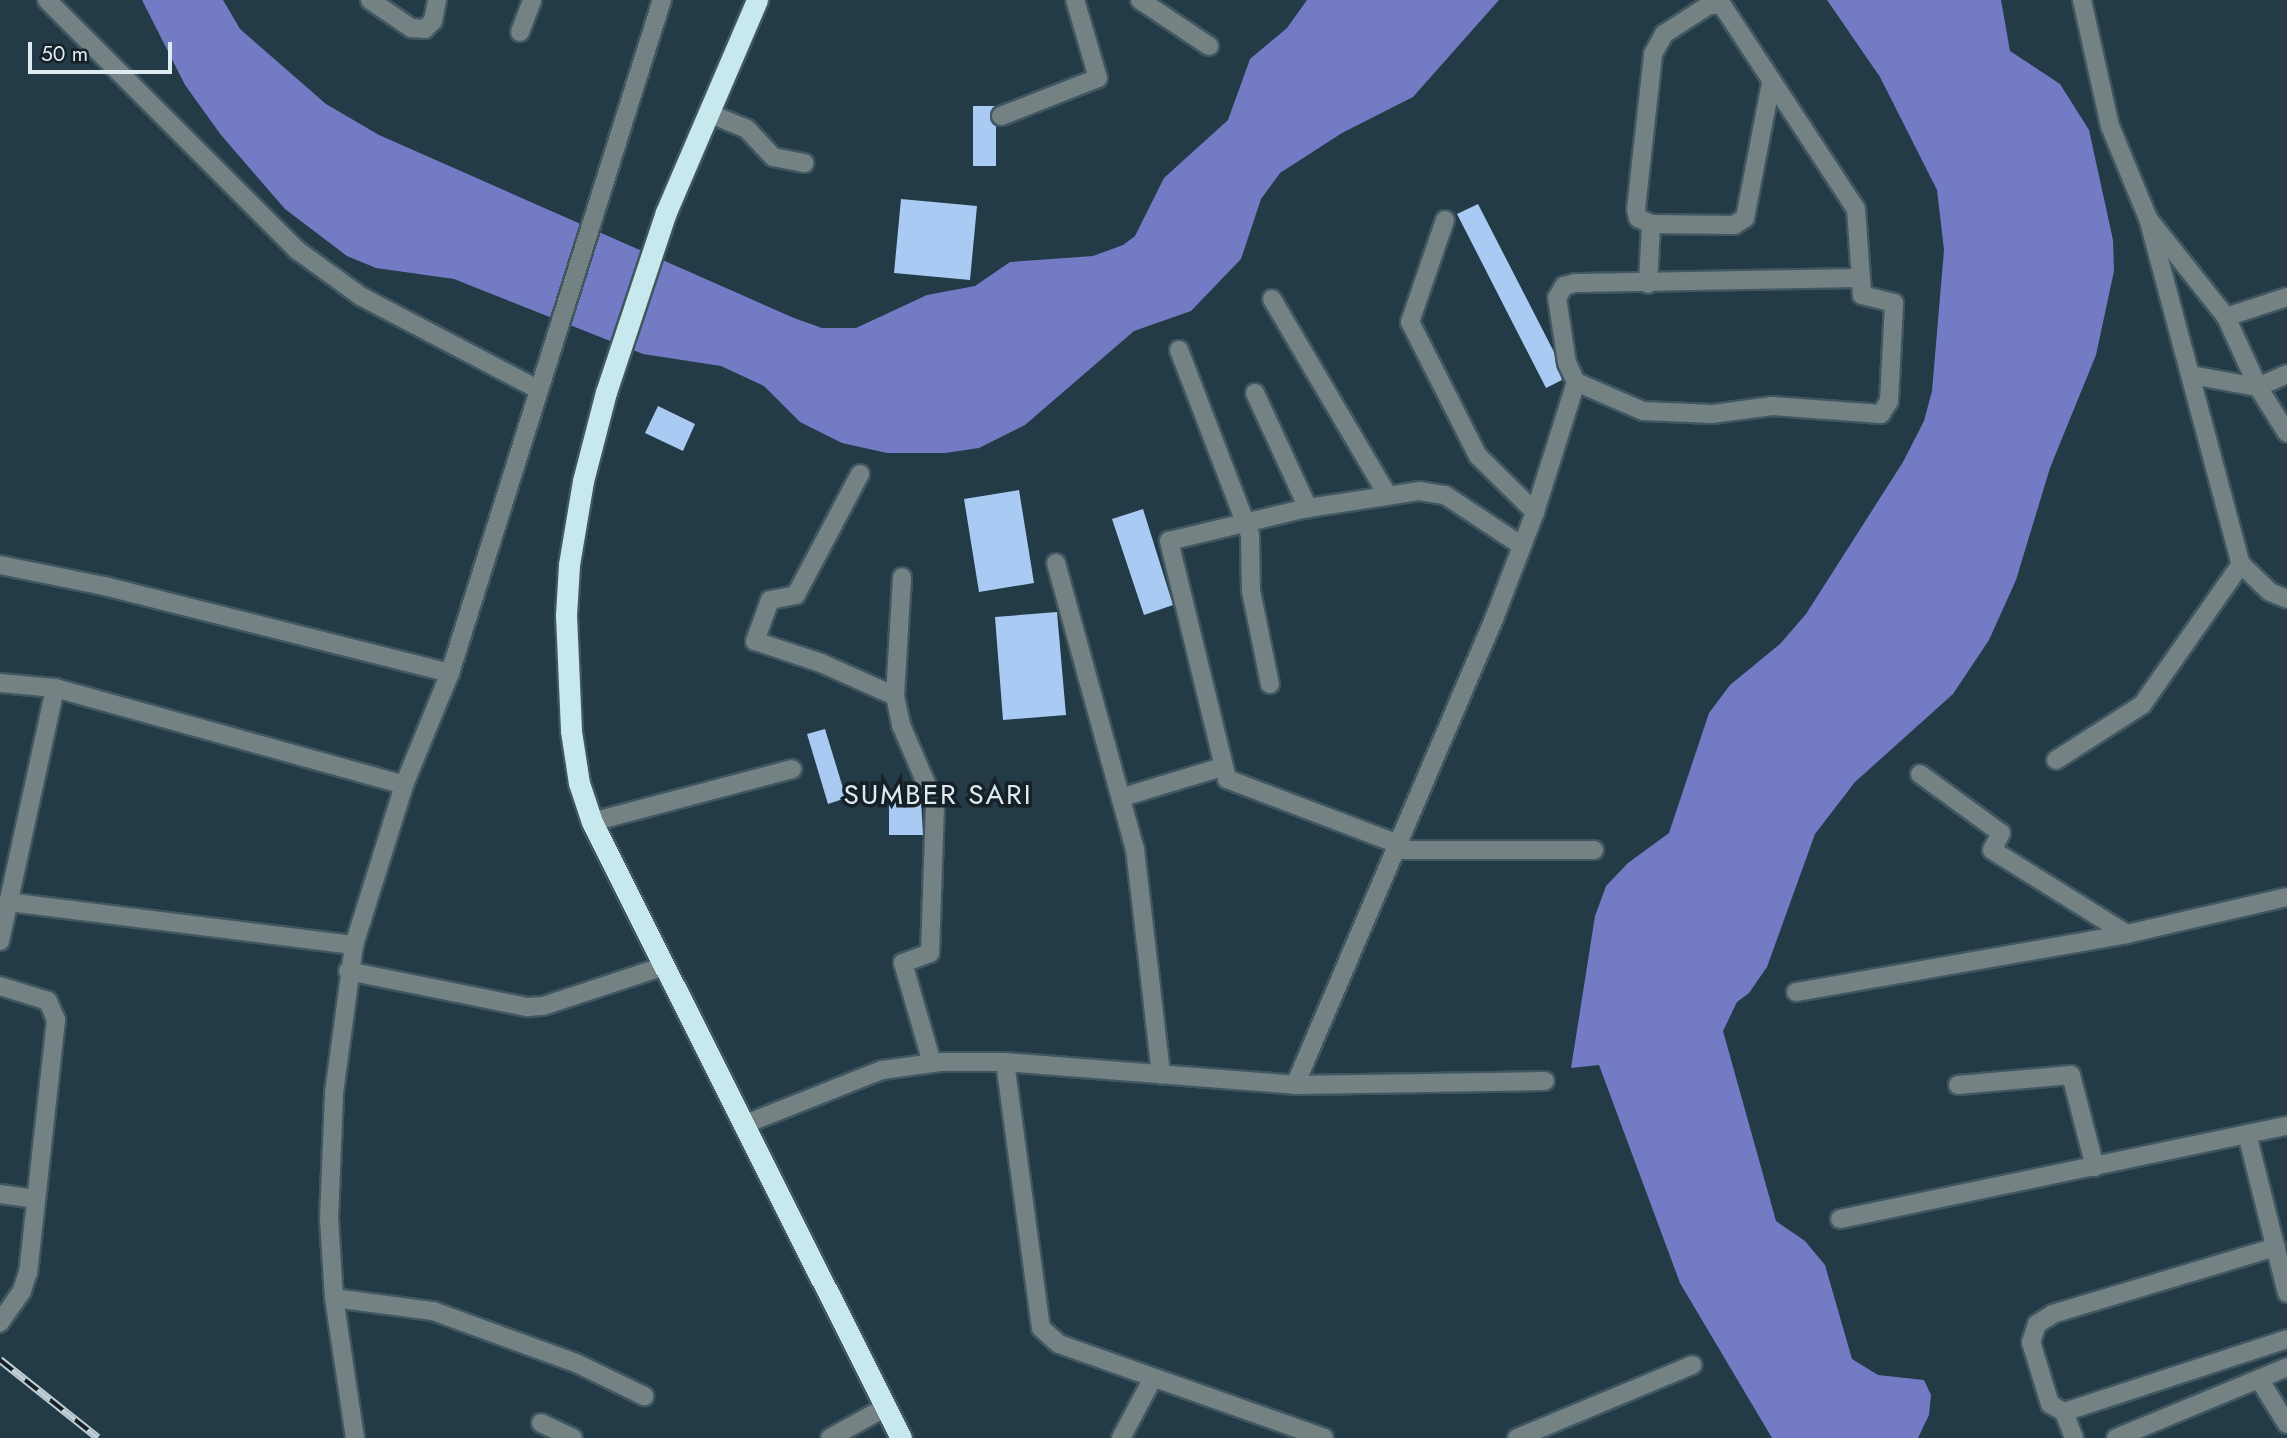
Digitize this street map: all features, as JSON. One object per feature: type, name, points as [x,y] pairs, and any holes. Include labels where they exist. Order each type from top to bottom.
[{"type":"highway","points":[[757,0],[666,212],[606,391],[583,481],[569,565],[566,615],[571,732],[579,783],[592,822],[901,1438]]},
{"type":"street","points":[[47,0],[297,250],[362,297],[539,390]]},
{"type":"street","points":[[370,0],[411,28],[425,29],[433,21],[438,0]]},
{"type":"street","points":[[520,32],[532,0]]},
{"type":"street","points":[[355,1438],[334,1298],[331,1151],[348,971],[404,785],[450,673],[539,390],[553,335],[662,0]]},
{"type":"street","points":[[1001,116],[1098,78],[1075,0]]},
{"type":"street","points":[[1140,0],[1209,46]]},
{"type":"street","points":[[2082,0],[2110,127],[2148,218],[2241,564],[2270,592],[2287,599]]},
{"type":"street","points":[[1576,382],[1630,408],[1657,413],[1712,414],[1772,406],[1881,414],[1889,401],[1894,303],[1862,295],[1856,209],[1722,5],[1709,5],[1664,34],[1651,65],[1636,209],[1638,218],[1651,224],[1742,222],[1750,210],[1771,83]]},
{"type":"street","points":[[708,113],[747,129],[773,157],[804,163]]},
{"type":"street","points":[[2148,218],[2226,317],[2258,387],[2287,433]]},
{"type":"street","points":[[1445,220],[1410,322],[1478,456],[1535,512]]},
{"type":"street","points":[[1648,284],[1651,224]]},
{"type":"street","points":[[1294,1085],[1397,847],[1535,512],[1576,382],[1560,329],[1560,291],[1575,283],[1648,284],[1861,278]]},
{"type":"street","points":[[2226,317],[2287,297]]},
{"type":"street","points":[[1272,299],[1387,494]]},
{"type":"street","points":[[1179,350],[1246,521],[1252,543],[1253,604],[1270,684]]},
{"type":"street","points":[[2191,375],[2258,387],[2287,374]]},
{"type":"street","points":[[1255,393],[1308,508]]},
{"type":"street","points":[[860,474],[796,595],[770,600],[755,641],[821,663],[895,696]]},
{"type":"street","points":[[1522,546],[1445,495],[1419,491],[1308,508],[1169,541],[1223,767],[1231,782],[1397,847],[1594,849]]},
{"type":"street","points":[[1056,563],[1124,797],[1135,849],[1161,1075]]},
{"type":"street","points":[[2056,760],[2142,705],[2241,564]]},
{"type":"street","points":[[0,565],[104,586],[450,673]]},
{"type":"street","points":[[902,576],[895,696],[901,725],[935,804],[930,953],[903,963],[932,1063]]},
{"type":"street","points":[[0,683],[55,688],[404,785]]},
{"type":"street","points":[[0,941],[55,688]]},
{"type":"street","points":[[1124,797],[1223,767]]},
{"type":"street","points":[[592,822],[792,769]]},
{"type":"street","points":[[1920,774],[2001,833],[1987,855],[2127,934]]},
{"type":"street","points":[[1796,992],[2127,934],[2287,897]]},
{"type":"street","points":[[9,902],[354,945]]},
{"type":"street","points":[[348,971],[527,1007],[543,1006],[665,966]]},
{"type":"street","points":[[0,986],[48,1001],[56,1012],[26,1281],[0,1323]]},
{"type":"street","points":[[1005,1062],[1041,1328],[1059,1344],[1324,1438]]},
{"type":"street","points":[[743,1125],[882,1070],[932,1063],[1005,1062],[1294,1085],[1545,1082]]},
{"type":"street","points":[[1958,1085],[2071,1076],[2095,1167]]},
{"type":"street","points":[[1840,1219],[2287,1126]]},
{"type":"street","points":[[2247,1134],[2287,1293]]},
{"type":"street","points":[[0,1194],[34,1199]]},
{"type":"street","points":[[2074,1438],[2064,1412],[2050,1404],[2031,1342],[2037,1325],[2071,1307],[2276,1248]]},
{"type":"street","points":[[334,1298],[433,1311],[576,1363],[644,1396]]},
{"type":"street","points":[[2064,1412],[2287,1339]]},
{"type":"street","points":[[1517,1438],[1692,1365]]},
{"type":"street","points":[[2116,1438],[2287,1367]]},
{"type":"street","points":[[1121,1438],[1153,1378]]},
{"type":"street","points":[[2259,1379],[2287,1424]]},
{"type":"street","points":[[830,1438],[886,1406]]},
{"type":"street","points":[[541,1423],[573,1438]]},
{"type":"water","points":[[142,0],[223,0],[240,29],[326,104],[379,135],[794,318],[822,328],[856,328],[927,295],[975,286],[1010,262],[1093,256],[1123,245],[1135,236],[1164,178],[1228,120],[1250,59],[1287,28],[1307,0],[1499,0],[1413,97],[1342,133],[1280,173],[1261,199],[1241,259],[1191,311],[1134,331],[1025,425],[979,448],[945,453],[887,453],[842,443],[800,422],[764,386],[721,366],[643,354],[454,279],[376,268],[347,256],[285,209],[221,135],[185,85]]},
{"type":"water","points":[[1827,0],[2001,0],[2010,51],[2060,84],[2089,130],[2113,240],[2114,271],[2096,355],[2050,468],[2016,580],[1989,640],[1953,694],[1855,782],[1815,834],[1767,967],[1749,993],[1737,1002],[1723,1031],[1776,1221],[1805,1241],[1825,1265],[1852,1359],[1878,1375],[1924,1380],[1931,1395],[1929,1415],[1918,1438],[1772,1438],[1680,1283],[1599,1065],[1571,1068],[1595,916],[1606,886],[1628,863],[1669,833],[1709,713],[1730,685],[1780,644],[1806,614],[1903,462],[1924,421],[1932,391],[1944,250],[1937,190],[1880,77]]},
{"type":"building","points":[[973,106],[996,106],[990,115],[996,126],[996,166],[973,166]]},
{"type":"building","points":[[901,199],[977,206],[970,280],[894,273]]},
{"type":"building","points":[[1478,204],[1554,352],[1562,380],[1546,388],[1457,214]]},
{"type":"building","points":[[658,406],[695,424],[683,451],[645,433]]},
{"type":"building","points":[[1019,490],[1034,583],[979,592],[964,499]]},
{"type":"building","points":[[1143,509],[1173,605],[1144,615],[1112,519]]},
{"type":"building","points":[[1057,612],[1066,715],[1003,720],[995,617]]},
{"type":"building","points":[[825,729],[846,798],[828,804],[807,734]]},
{"type":"building","points":[[889,799],[921,799],[923,835],[889,835]]},
{"type":"railway","points":[[0,1360],[98,1438]]},
{"type":"district","name":"SUMBER SARI","points":[[938,795]]}]
